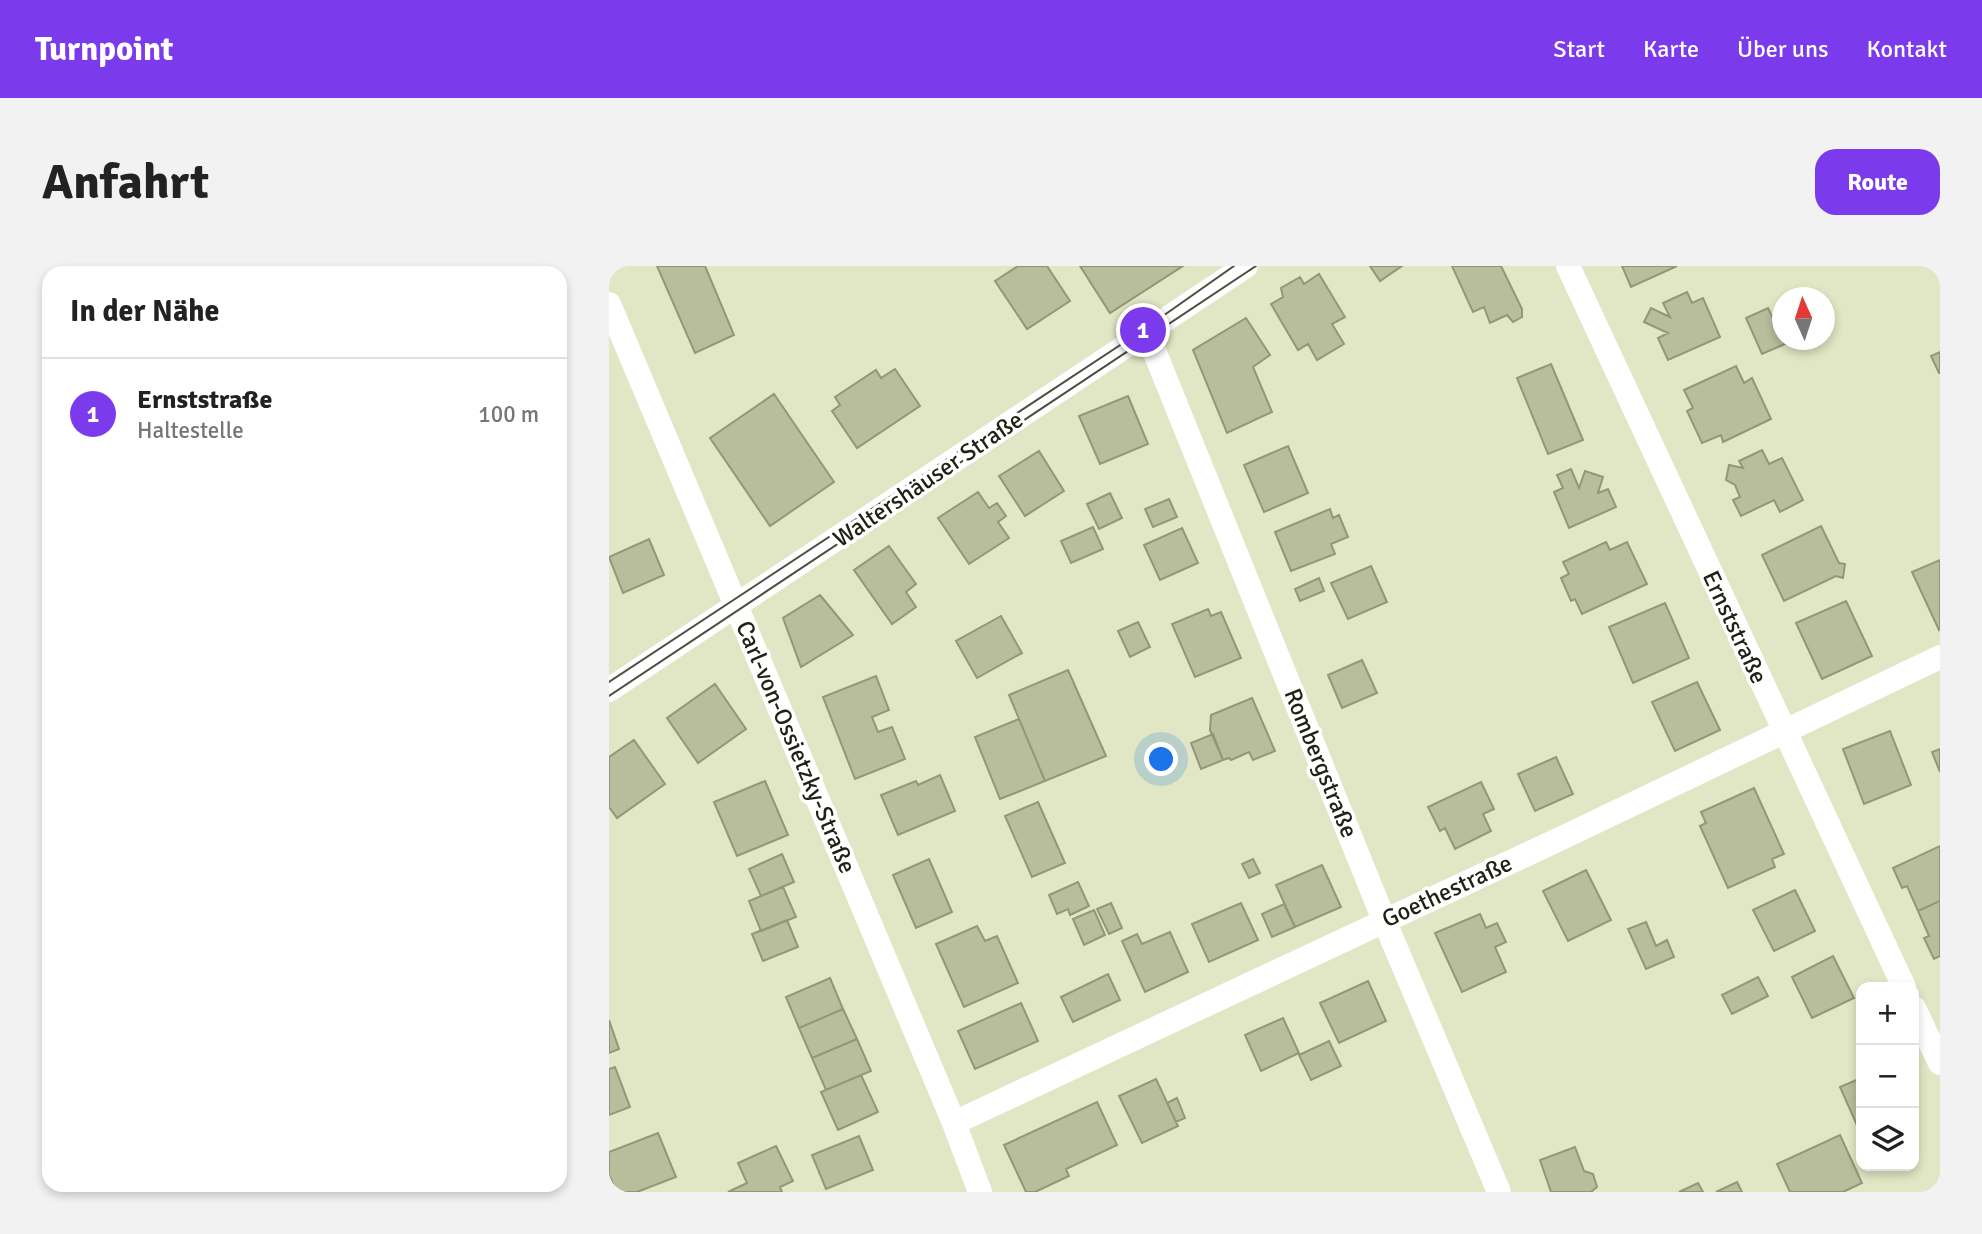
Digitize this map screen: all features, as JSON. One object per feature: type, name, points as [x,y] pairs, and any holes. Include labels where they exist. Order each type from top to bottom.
[{"type":"street","name":"Waltershäuser Straße","points":[[609,690],[1245,266]]},
{"type":"street","name":"Ernststraße","points":[[1568,266],[1902,982]]},
{"type":"street","name":"Carl-von-Ossietzky-Straße","points":[[609,304],[954,1123],[980,1192]]},
{"type":"street","name":"Rombergstraße","points":[[1147,333],[1384,920],[1499,1192]]},
{"type":"street","name":"Goethestraße","points":[[954,1123],[1940,657]]},
{"type":"street","points":[[1919,1018],[1940,1063]]},
{"type":"building","points":[[657,266],[705,266],[734,335],[695,353]]},
{"type":"building","points":[[1018,266],[1047,266],[1070,301],[1027,329],[995,281]]},
{"type":"building","points":[[1080,266],[1183,266],[1110,313]]},
{"type":"building","points":[[1370,266],[1402,266],[1380,281]]},
{"type":"building","points":[[1452,266],[1501,266],[1522,309],[1522,317],[1513,322],[1507,315],[1490,323],[1484,307],[1473,312]]},
{"type":"building","points":[[1622,266],[1677,266],[1631,287]]},
{"type":"building","points":[[1319,274],[1345,317],[1332,324],[1344,344],[1317,360],[1308,344],[1298,350],[1271,304],[1283,297],[1281,288],[1300,277],[1304,284]]},
{"type":"building","points":[[1687,292],[1692,303],[1703,298],[1720,337],[1668,360],[1658,338],[1668,333],[1644,322],[1651,308],[1670,317],[1663,303]]},
{"type":"building","points":[[1768,308],[1772,316],[1772,350],[1762,354],[1746,318]]},
{"type":"building","points":[[1246,318],[1270,355],[1253,367],[1272,412],[1227,433],[1193,350]]},
{"type":"building","points":[[1940,352],[1940,373],[1939,373],[1931,356]]},
{"type":"building","points":[[1551,364],[1583,440],[1548,454],[1517,378]]},
{"type":"building","points":[[1736,366],[1744,383],[1752,378],[1771,419],[1723,442],[1721,435],[1702,443],[1687,411],[1693,408],[1684,390]]},
{"type":"building","points":[[895,369],[920,406],[857,448],[832,411],[840,405],[835,397],[876,370],[881,378]]},
{"type":"building","points":[[774,394],[834,482],[770,526],[710,438]]},
{"type":"building","points":[[1128,396],[1148,444],[1100,464],[1079,416]]},
{"type":"building","points":[[1288,446],[1308,493],[1264,512],[1244,465]]},
{"type":"building","points":[[1762,450],[1769,464],[1782,458],[1803,500],[1780,512],[1774,500],[1741,516],[1733,500],[1740,497],[1735,485],[1726,480],[1729,465],[1743,468],[1739,461]]},
{"type":"building","points":[[1039,451],[1064,491],[1025,516],[999,476]]},
{"type":"building","points":[[1571,469],[1579,488],[1585,471],[1603,477],[1598,493],[1608,489],[1616,507],[1569,528],[1554,492],[1563,488],[1557,475]]},
{"type":"building","points":[[978,492],[989,508],[997,503],[1006,516],[998,522],[1009,538],[969,564],[938,518]]},
{"type":"building","points":[[1110,493],[1122,518],[1099,529],[1087,504]]},
{"type":"building","points":[[1169,499],[1177,517],[1153,527],[1145,509]]},
{"type":"building","points":[[1330,509],[1333,518],[1339,515],[1348,537],[1331,544],[1335,554],[1291,571],[1275,532]]},
{"type":"building","points":[[1821,526],[1839,563],[1845,564],[1843,578],[1836,576],[1784,601],[1762,555]]},
{"type":"building","points":[[1093,527],[1103,549],[1071,563],[1061,541]]},
{"type":"building","points":[[1182,528],[1198,563],[1160,580],[1144,545]]},
{"type":"building","points":[[649,539],[664,575],[623,593],[609,557]]},
{"type":"building","points":[[1606,542],[1610,550],[1627,542],[1647,584],[1582,614],[1575,599],[1571,601],[1561,578],[1569,574],[1563,562]]},
{"type":"building","points":[[889,546],[916,584],[906,592],[916,607],[892,624],[854,570]]},
{"type":"building","points":[[1940,560],[1940,629],[1939,630],[1912,572]]},
{"type":"building","points":[[1371,566],[1387,602],[1348,619],[1331,583]]},
{"type":"building","points":[[1319,578],[1324,591],[1300,601],[1295,589]]},
{"type":"building","points":[[820,595],[853,635],[801,667],[783,618]]},
{"type":"building","points":[[1846,601],[1872,656],[1822,679],[1796,623]]},
{"type":"building","points":[[1665,603],[1689,658],[1633,683],[1609,627]]},
{"type":"building","points":[[1208,609],[1211,616],[1221,612],[1241,658],[1195,677],[1172,624]]},
{"type":"building","points":[[1001,616],[1022,653],[977,678],[956,641]]},
{"type":"building","points":[[1138,622],[1150,647],[1130,657],[1118,631]]},
{"type":"building","points":[[1362,660],[1377,693],[1342,708],[1328,675]]},
{"type":"building","points":[[1068,670],[1106,756],[1045,781],[1009,695]]},
{"type":"building","points":[[876,676],[889,710],[872,717],[878,732],[892,727],[905,759],[855,779],[823,697]]},
{"type":"building","points":[[1697,682],[1720,730],[1675,751],[1652,702]]},
{"type":"building","points":[[715,684],[746,729],[698,763],[667,718]]},
{"type":"building","points":[[1252,698],[1275,751],[1253,760],[1249,752],[1231,760],[1223,760],[1210,730],[1211,715]]},
{"type":"building","points":[[1019,719],[1045,781],[1000,799],[975,737]]},
{"type":"building","points":[[1890,731],[1911,785],[1864,804],[1843,749]]},
{"type":"building","points":[[1213,734],[1223,760],[1201,769],[1191,743]]},
{"type":"building","points":[[634,740],[665,784],[617,818],[609,807],[609,757]]},
{"type":"building","points":[[1940,749],[1940,772],[1932,752]]},
{"type":"building","points":[[1556,757],[1573,794],[1535,811],[1518,774]]},
{"type":"building","points":[[940,775],[955,811],[898,835],[881,795],[916,781],[918,785]]},
{"type":"building","points":[[765,781],[788,835],[737,856],[714,802]]},
{"type":"building","points":[[1481,782],[1494,809],[1483,814],[1491,831],[1455,849],[1445,828],[1440,831],[1428,807]]},
{"type":"building","points":[[1754,788],[1784,854],[1772,859],[1775,867],[1728,888],[1700,826],[1706,823],[1701,812]]},
{"type":"building","points":[[1038,802],[1065,863],[1032,877],[1005,816]]},
{"type":"building","points":[[1940,846],[1940,901],[1918,911],[1907,886],[1902,888],[1893,868]]},
{"type":"building","points":[[782,854],[794,882],[761,896],[749,869]]},
{"type":"building","points":[[929,859],[952,912],[916,928],[893,875]]},
{"type":"building","points":[[1253,859],[1260,873],[1249,878],[1242,864]]},
{"type":"building","points":[[1322,865],[1341,907],[1295,927],[1276,885]]},
{"type":"building","points":[[1586,870],[1611,920],[1568,941],[1543,891]]},
{"type":"building","points":[[1078,882],[1089,906],[1070,915],[1068,909],[1057,914],[1049,895]]},
{"type":"building","points":[[783,887],[796,917],[761,931],[749,901]]},
{"type":"building","points":[[1795,890],[1815,931],[1774,951],[1753,910]]},
{"type":"building","points":[[1940,901],[1940,956],[1934,959],[1924,938],[1929,936],[1918,911]]},
{"type":"building","points":[[1111,903],[1122,928],[1109,934],[1097,909]]},
{"type":"building","points":[[1241,903],[1258,940],[1209,962],[1192,924]]},
{"type":"building","points":[[1284,904],[1295,927],[1272,937],[1262,914]]},
{"type":"building","points":[[1094,910],[1105,935],[1084,945],[1073,919]]},
{"type":"building","points":[[1480,914],[1486,928],[1497,923],[1506,942],[1495,947],[1506,972],[1462,992],[1435,933]]},
{"type":"building","points":[[787,920],[798,947],[763,961],[752,934]]},
{"type":"building","points":[[1646,922],[1656,946],[1667,940],[1674,957],[1646,969],[1628,929]]},
{"type":"building","points":[[977,926],[985,941],[997,936],[1018,983],[964,1007],[936,944]]},
{"type":"building","points":[[1170,932],[1188,972],[1145,992],[1122,941],[1137,934],[1142,944]]},
{"type":"building","points":[[1833,956],[1854,998],[1812,1018],[1792,977]]},
{"type":"building","points":[[1108,974],[1120,1000],[1073,1022],[1061,997]]},
{"type":"building","points":[[1758,977],[1768,996],[1732,1014],[1722,995]]},
{"type":"building","points":[[830,978],[843,1009],[799,1028],[786,997]]},
{"type":"building","points":[[1368,981],[1386,1021],[1339,1043],[1320,1003]]},
{"type":"building","points":[[1021,1003],[1038,1041],[975,1069],[958,1031]]},
{"type":"building","points":[[843,1009],[857,1039],[812,1058],[799,1028]]},
{"type":"building","points":[[1283,1018],[1299,1053],[1261,1071],[1245,1035]]},
{"type":"building","points":[[609,1020],[619,1049],[609,1053]]},
{"type":"building","points":[[857,1039],[871,1071],[826,1090],[812,1058]]},
{"type":"building","points":[[1329,1041],[1341,1066],[1311,1080],[1299,1055]]},
{"type":"building","points":[[615,1067],[630,1107],[609,1115],[609,1069]]},
{"type":"building","points":[[861,1075],[878,1112],[838,1130],[821,1092]]},
{"type":"building","points":[[1156,1079],[1178,1126],[1142,1143],[1119,1096]]},
{"type":"building","points":[[1856,1080],[1856,1123],[1840,1087]]},
{"type":"building","points":[[1177,1098],[1185,1118],[1176,1122],[1167,1103]]},
{"type":"building","points":[[1097,1102],[1117,1145],[1066,1169],[1069,1176],[1035,1192],[1026,1192],[1004,1145]]},
{"type":"building","points":[[658,1133],[676,1177],[637,1192],[616,1192],[609,1175],[609,1152]]},
{"type":"building","points":[[1840,1135],[1862,1183],[1843,1192],[1790,1192],[1777,1164]]},
{"type":"building","points":[[859,1136],[873,1170],[826,1189],[812,1155]]},
{"type":"building","points":[[776,1146],[793,1181],[780,1187],[782,1192],[728,1192],[747,1183],[738,1163]]},
{"type":"building","points":[[1575,1147],[1584,1171],[1593,1174],[1597,1187],[1591,1192],[1551,1192],[1540,1160]]},
{"type":"building","points":[[1737,1182],[1742,1192],[1716,1192]]},
{"type":"building","points":[[1698,1183],[1703,1192],[1679,1192]]},
{"type":"tram line","points":[[609,682],[1143,330],[1234,266]]},
{"type":"tram line","points":[[609,696],[1256,266]]},
{"type":"place","name":"Ernststraße","points":[[1143,330]]}]
